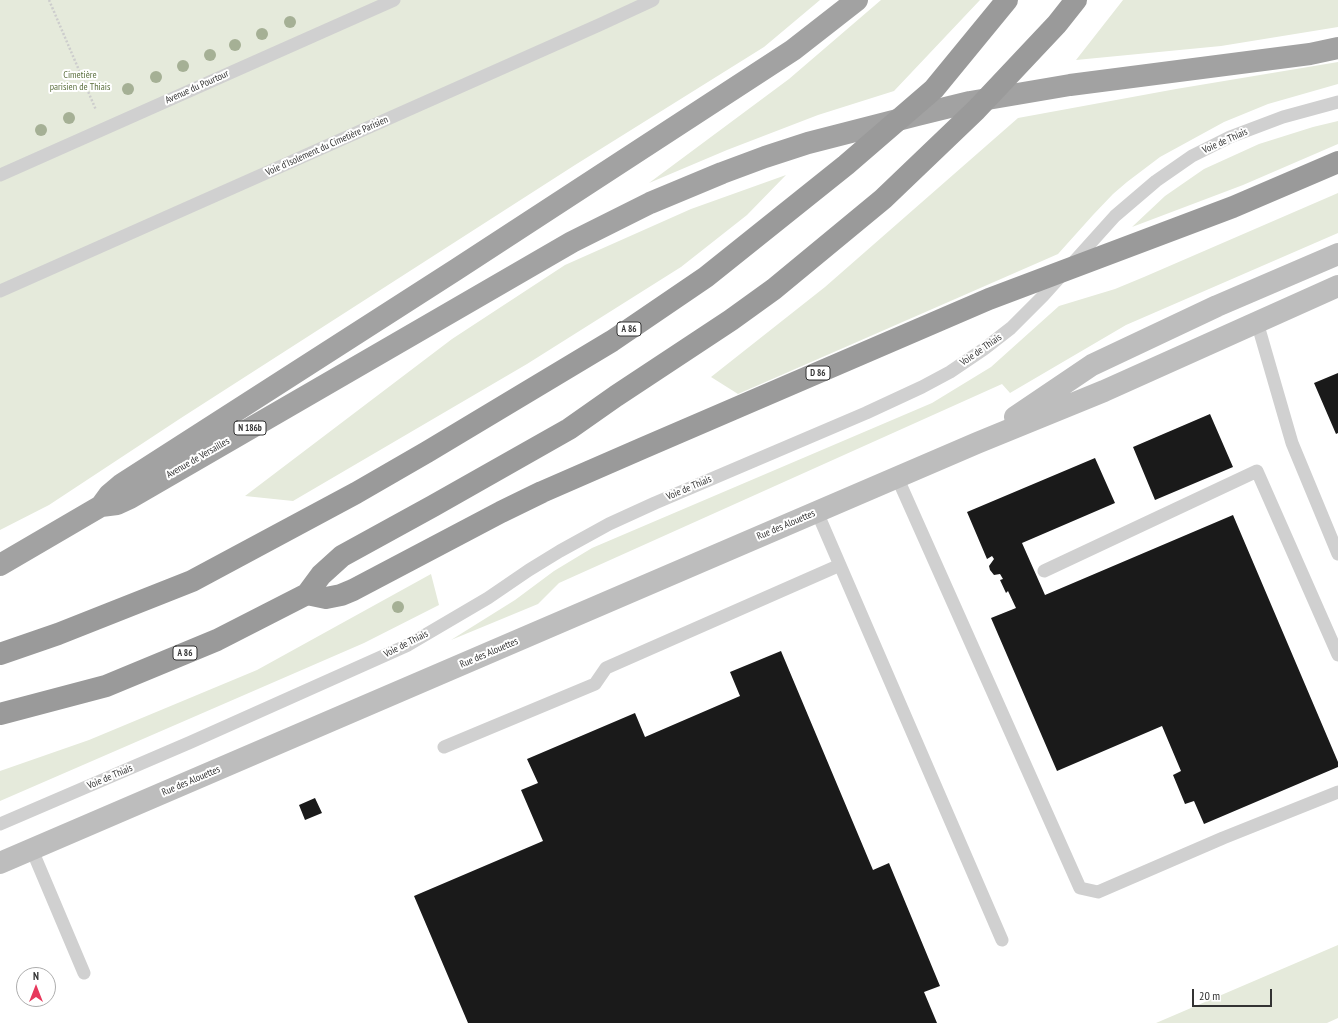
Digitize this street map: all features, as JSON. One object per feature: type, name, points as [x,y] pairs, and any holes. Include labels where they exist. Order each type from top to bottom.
[{"type":"highway","points":[[101,506],[109,495],[122,484],[457,269],[793,50],[857,0]]},
{"type":"highway","name":"A 86","points":[[0,654],[58,634],[192,581],[356,493],[612,341],[706,277],[846,165],[934,88],[1007,0]]},
{"type":"highway","name":"A 86","points":[[0,714],[106,686],[217,640],[307,594],[321,575],[342,556],[569,429],[731,320],[774,289],[882,199],[976,110],[1057,24],[1076,0]]},
{"type":"highway","name":"Avenue de Versailles","points":[[101,506],[117,504],[130,498],[572,242],[650,203],[765,157],[808,144],[970,102],[1070,85],[1310,54],[1338,48]]},
{"type":"highway","name":"D 86","points":[[307,594],[326,598],[341,595],[353,590],[500,512],[643,448],[989,299],[1233,207],[1338,162]]},
{"type":"highway","name":"N 186b","points":[[0,565],[101,506]]},
{"type":"main road","points":[[977,442],[1092,365],[1217,306],[1338,254]]},
{"type":"main road","points":[[977,442],[1104,391],[1338,286]]},
{"type":"main road","name":"Rue des Alouettes","points":[[0,863],[977,442]]},
{"type":"lane","name":"Avenue du Pourtour","points":[[0,174],[394,0]]},
{"type":"lane","name":"Voie d'Isolement du Cimetière Parisien","points":[[0,291],[653,0]]},
{"type":"lane","name":"Voie de Thiais","points":[[0,824],[191,742],[408,644],[488,598],[560,551],[610,524],[655,503],[809,438],[922,387],[950,372],[984,349],[1011,328],[1043,296],[1114,216],[1156,181],[1192,156],[1230,137],[1283,117],[1338,102]]},
{"type":"lane","points":[[1258,322],[1292,443],[1338,554]]},
{"type":"lane","points":[[1044,571],[1257,471],[1338,655]]},
{"type":"lane","points":[[897,477],[1080,888],[1098,892],[1224,838],[1338,792]]},
{"type":"lane","points":[[817,512],[1002,940]]},
{"type":"lane","points":[[444,747],[595,684],[606,668],[840,565]]},
{"type":"lane","points":[[0,852],[27,851],[84,973]]},
{"type":"path","points":[[49,0],[104,128]]},
{"type":"green space","name":"Cimetière parisien de Thiais","points":[[0,0],[820,0],[764,47],[575,165],[181,418],[49,505],[0,530]]},
{"type":"green space","points":[[881,0],[980,0],[894,91],[818,115],[727,150],[649,183],[789,79]]},
{"type":"green space","points":[[1123,0],[1338,0],[1338,27],[1221,46],[1076,60]]},
{"type":"green space","points":[[1338,62],[1338,84],[1268,104],[1224,122],[1160,157],[1113,194],[1058,254],[738,394],[711,377],[825,287],[1018,118],[1176,89]]},
{"type":"green space","points":[[1338,121],[1338,144],[1243,185],[1132,227],[1165,196],[1204,169],[1259,144],[1313,127]]},
{"type":"green space","points":[[786,175],[747,215],[681,267],[527,364],[293,501],[245,496],[452,339],[565,265],[691,209]]},
{"type":"green space","points":[[1338,193],[1338,233],[1126,325],[1010,393],[1002,384],[559,583],[538,604],[451,640],[515,600],[554,571],[592,548],[932,403],[991,367],[1059,306],[1115,289]]},
{"type":"green space","points":[[431,574],[439,605],[364,643],[0,801],[0,771],[89,740],[257,670]]},
{"type":"green space","points":[[1338,945],[1338,1018],[1327,1023],[1156,1023]]},
{"type":"building","points":[[1338,373],[1338,433],[1336,434],[1314,383]]},
{"type":"building","points":[[1210,414],[1233,467],[1155,500],[1133,447]]},
{"type":"building","points":[[1095,458],[1115,503],[1022,543],[1045,595],[1233,515],[1338,762],[1338,767],[1204,824],[1194,801],[1185,804],[1173,775],[1181,771],[1162,726],[1057,771],[991,618],[1016,608],[1008,591],[1006,593],[1000,580],[1003,579],[1000,574],[994,575],[990,570],[989,566],[994,559],[992,556],[987,559],[967,512]]},
{"type":"building","points":[[781,651],[873,870],[889,863],[940,986],[924,992],[937,1023],[468,1023],[414,896],[543,841],[521,790],[538,783],[527,759],[635,713],[645,737],[740,696],[730,672]]},
{"type":"building","points":[[315,798],[322,813],[305,820],[299,805]]}]
